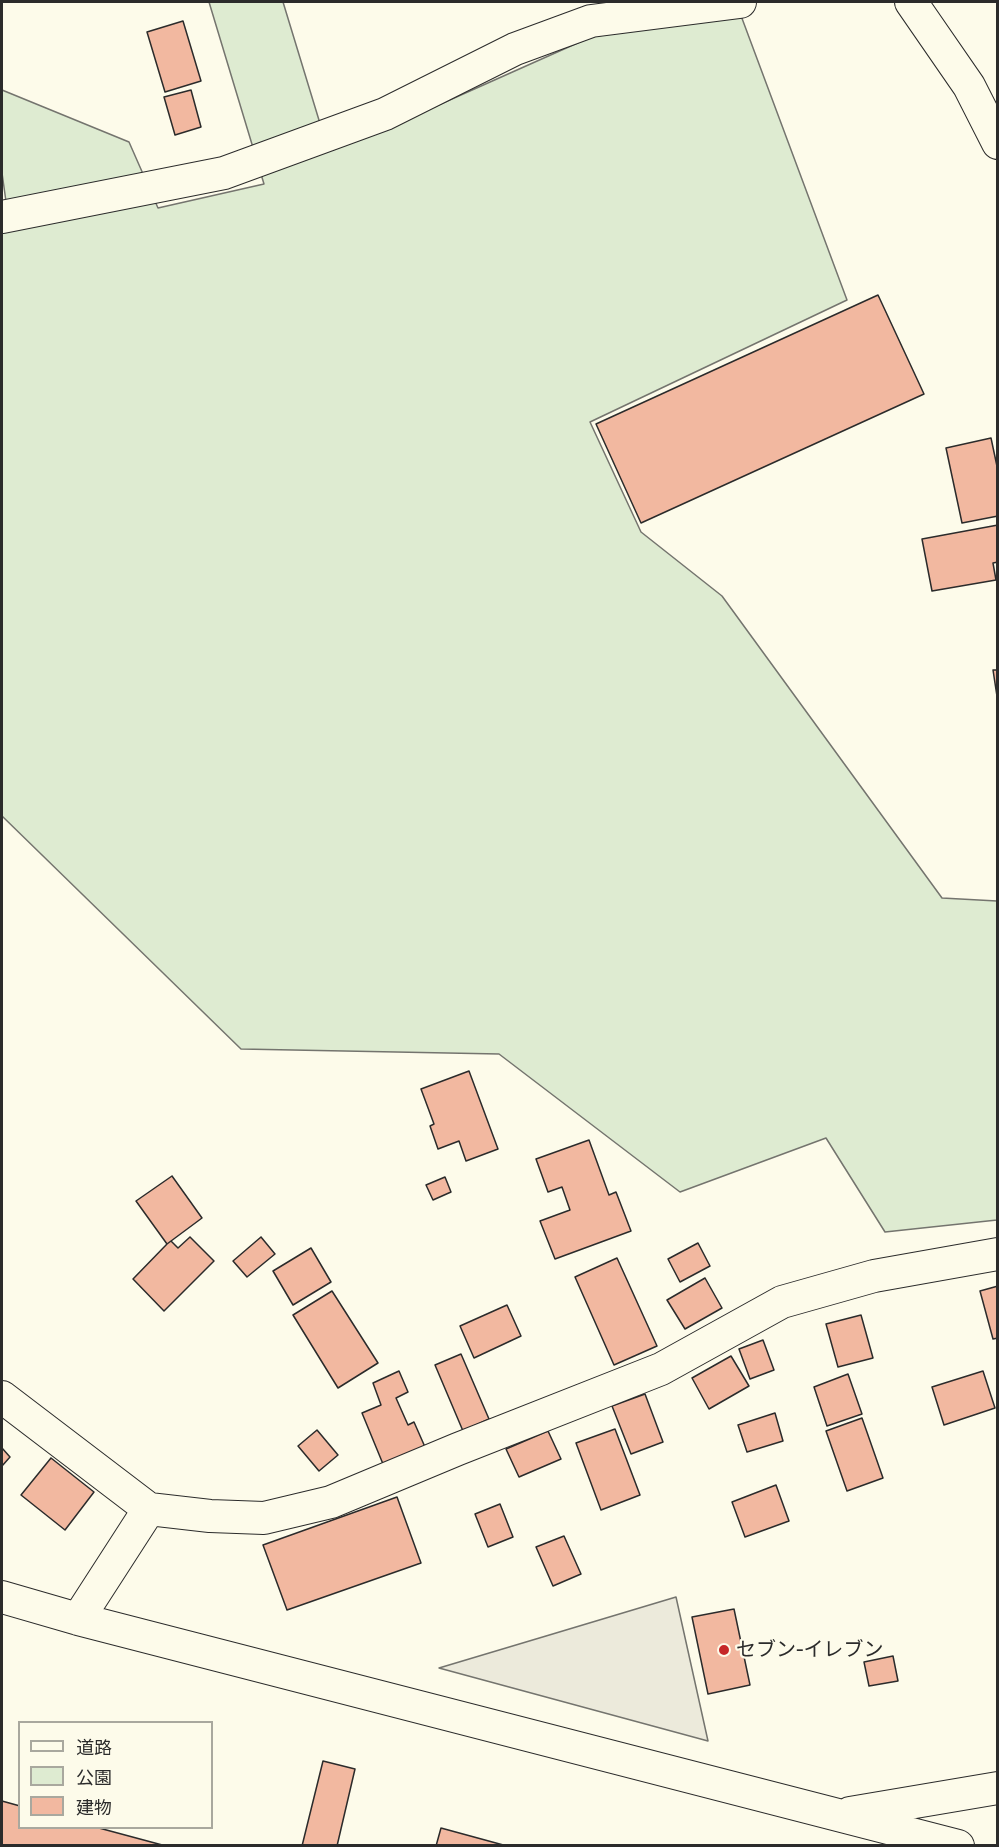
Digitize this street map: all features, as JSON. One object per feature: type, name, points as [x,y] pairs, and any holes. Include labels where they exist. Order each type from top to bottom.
[{"type":"street","points":[[2,217],[224,173],[385,114],[515,49],[591,21],[740,2]]},
{"type":"street","points":[[910,2],[969,86],[998,143]]},
{"type":"street","points":[[2,1396],[149,1509],[210,1516],[264,1518],[331,1502],[661,1369],[782,1302],[874,1276],[998,1254]]},
{"type":"street","points":[[78,1619],[149,1509]]},
{"type":"street","points":[[2,1597],[78,1619],[958,1845]]},
{"type":"street","points":[[840,1815],[998,1788]]},
{"type":"green space","points":[[209,2],[283,2],[322,130],[434,107],[591,37],[740,13],[847,300],[590,422],[641,532],[722,596],[942,898],[997,901],[997,1220],[885,1232],[826,1138],[680,1192],[499,1054],[241,1049],[2,816],[2,233],[10,230],[2,173],[2,90],[129,142],[158,208],[264,184]]},
{"type":"shaded area","points":[[676,1597],[708,1741],[439,1668],[546,1636]]},
{"type":"building","points":[[183,21],[201,81],[165,92],[147,32]]},
{"type":"building","points":[[191,90],[201,127],[175,135],[164,97]]},
{"type":"building","points":[[878,295],[924,394],[641,523],[596,424]]},
{"type":"building","points":[[991,438],[998,471],[998,516],[962,523],[946,448]]},
{"type":"building","points":[[998,525],[998,562],[993,563],[996,580],[932,591],[922,539]]},
{"type":"building","points":[[993,670],[998,670],[998,703]]},
{"type":"building","points":[[469,1071],[498,1149],[466,1161],[459,1141],[438,1149],[430,1126],[434,1124],[421,1089]]},
{"type":"building","points":[[589,1140],[609,1195],[616,1192],[631,1231],[555,1259],[540,1221],[570,1210],[562,1187],[548,1192],[536,1159]]},
{"type":"building","points":[[172,1176],[202,1218],[167,1244],[136,1201]]},
{"type":"building","points":[[445,1177],[451,1192],[433,1200],[426,1185]]},
{"type":"building","points":[[190,1237],[214,1261],[164,1311],[133,1279],[171,1241],[178,1248]]},
{"type":"building","points":[[261,1237],[275,1254],[247,1277],[233,1261]]},
{"type":"building","points":[[698,1243],[710,1266],[680,1282],[668,1259]]},
{"type":"building","points":[[311,1248],[331,1282],[293,1305],[273,1271]]},
{"type":"building","points":[[617,1258],[657,1346],[614,1365],[575,1277]]},
{"type":"building","points":[[705,1278],[722,1308],[685,1329],[667,1300]]},
{"type":"building","points":[[998,1286],[998,1338],[993,1339],[980,1291]]},
{"type":"building","points":[[332,1291],[378,1363],[338,1388],[293,1315]]},
{"type":"building","points":[[507,1305],[521,1336],[474,1358],[460,1326]]},
{"type":"building","points":[[861,1315],[873,1358],[838,1367],[826,1324]]},
{"type":"building","points":[[763,1340],[774,1370],[750,1379],[739,1349]]},
{"type":"building","points":[[461,1354],[489,1419],[463,1431],[435,1365]]},
{"type":"building","points":[[731,1356],[749,1386],[709,1409],[692,1378]]},
{"type":"building","points":[[399,1371],[408,1392],[396,1398],[408,1425],[414,1422],[425,1447],[383,1464],[362,1413],[381,1405],[373,1383]]},
{"type":"building","points":[[983,1371],[995,1408],[944,1425],[932,1387]]},
{"type":"building","points":[[848,1374],[862,1414],[827,1426],[814,1387]]},
{"type":"building","points":[[645,1394],[663,1442],[631,1454],[612,1406]]},
{"type":"building","points":[[775,1413],[783,1441],[747,1452],[738,1425]]},
{"type":"building","points":[[862,1418],[883,1478],[847,1491],[826,1431]]},
{"type":"building","points":[[615,1429],[640,1495],[601,1510],[576,1443]]},
{"type":"building","points":[[317,1430],[338,1455],[319,1471],[298,1446]]},
{"type":"building","points":[[548,1431],[561,1459],[519,1477],[506,1449]]},
{"type":"building","points":[[2,1448],[10,1457],[2,1466]]},
{"type":"building","points":[[51,1458],[94,1492],[65,1530],[21,1495]]},
{"type":"building","points":[[776,1485],[789,1521],[745,1537],[732,1502]]},
{"type":"building","points":[[397,1497],[421,1563],[287,1610],[263,1545]]},
{"type":"building","points":[[500,1504],[513,1537],[488,1547],[475,1514]]},
{"type":"building","points":[[564,1536],[581,1574],[553,1586],[536,1547]]},
{"type":"building","points":[[734,1609],[750,1685],[708,1694],[692,1617]]},
{"type":"building","points":[[893,1656],[898,1681],[869,1686],[864,1662]]},
{"type":"building","points":[[323,1761],[355,1769],[337,1846],[302,1846]]},
{"type":"building","points":[[2,1801],[18,1805],[18,1829],[103,1829],[166,1846],[2,1846]]},
{"type":"building","points":[[441,1828],[507,1846],[436,1846]]},
{"type":"place","name":"セブン-イレブン","points":[[724,1650]]}]
